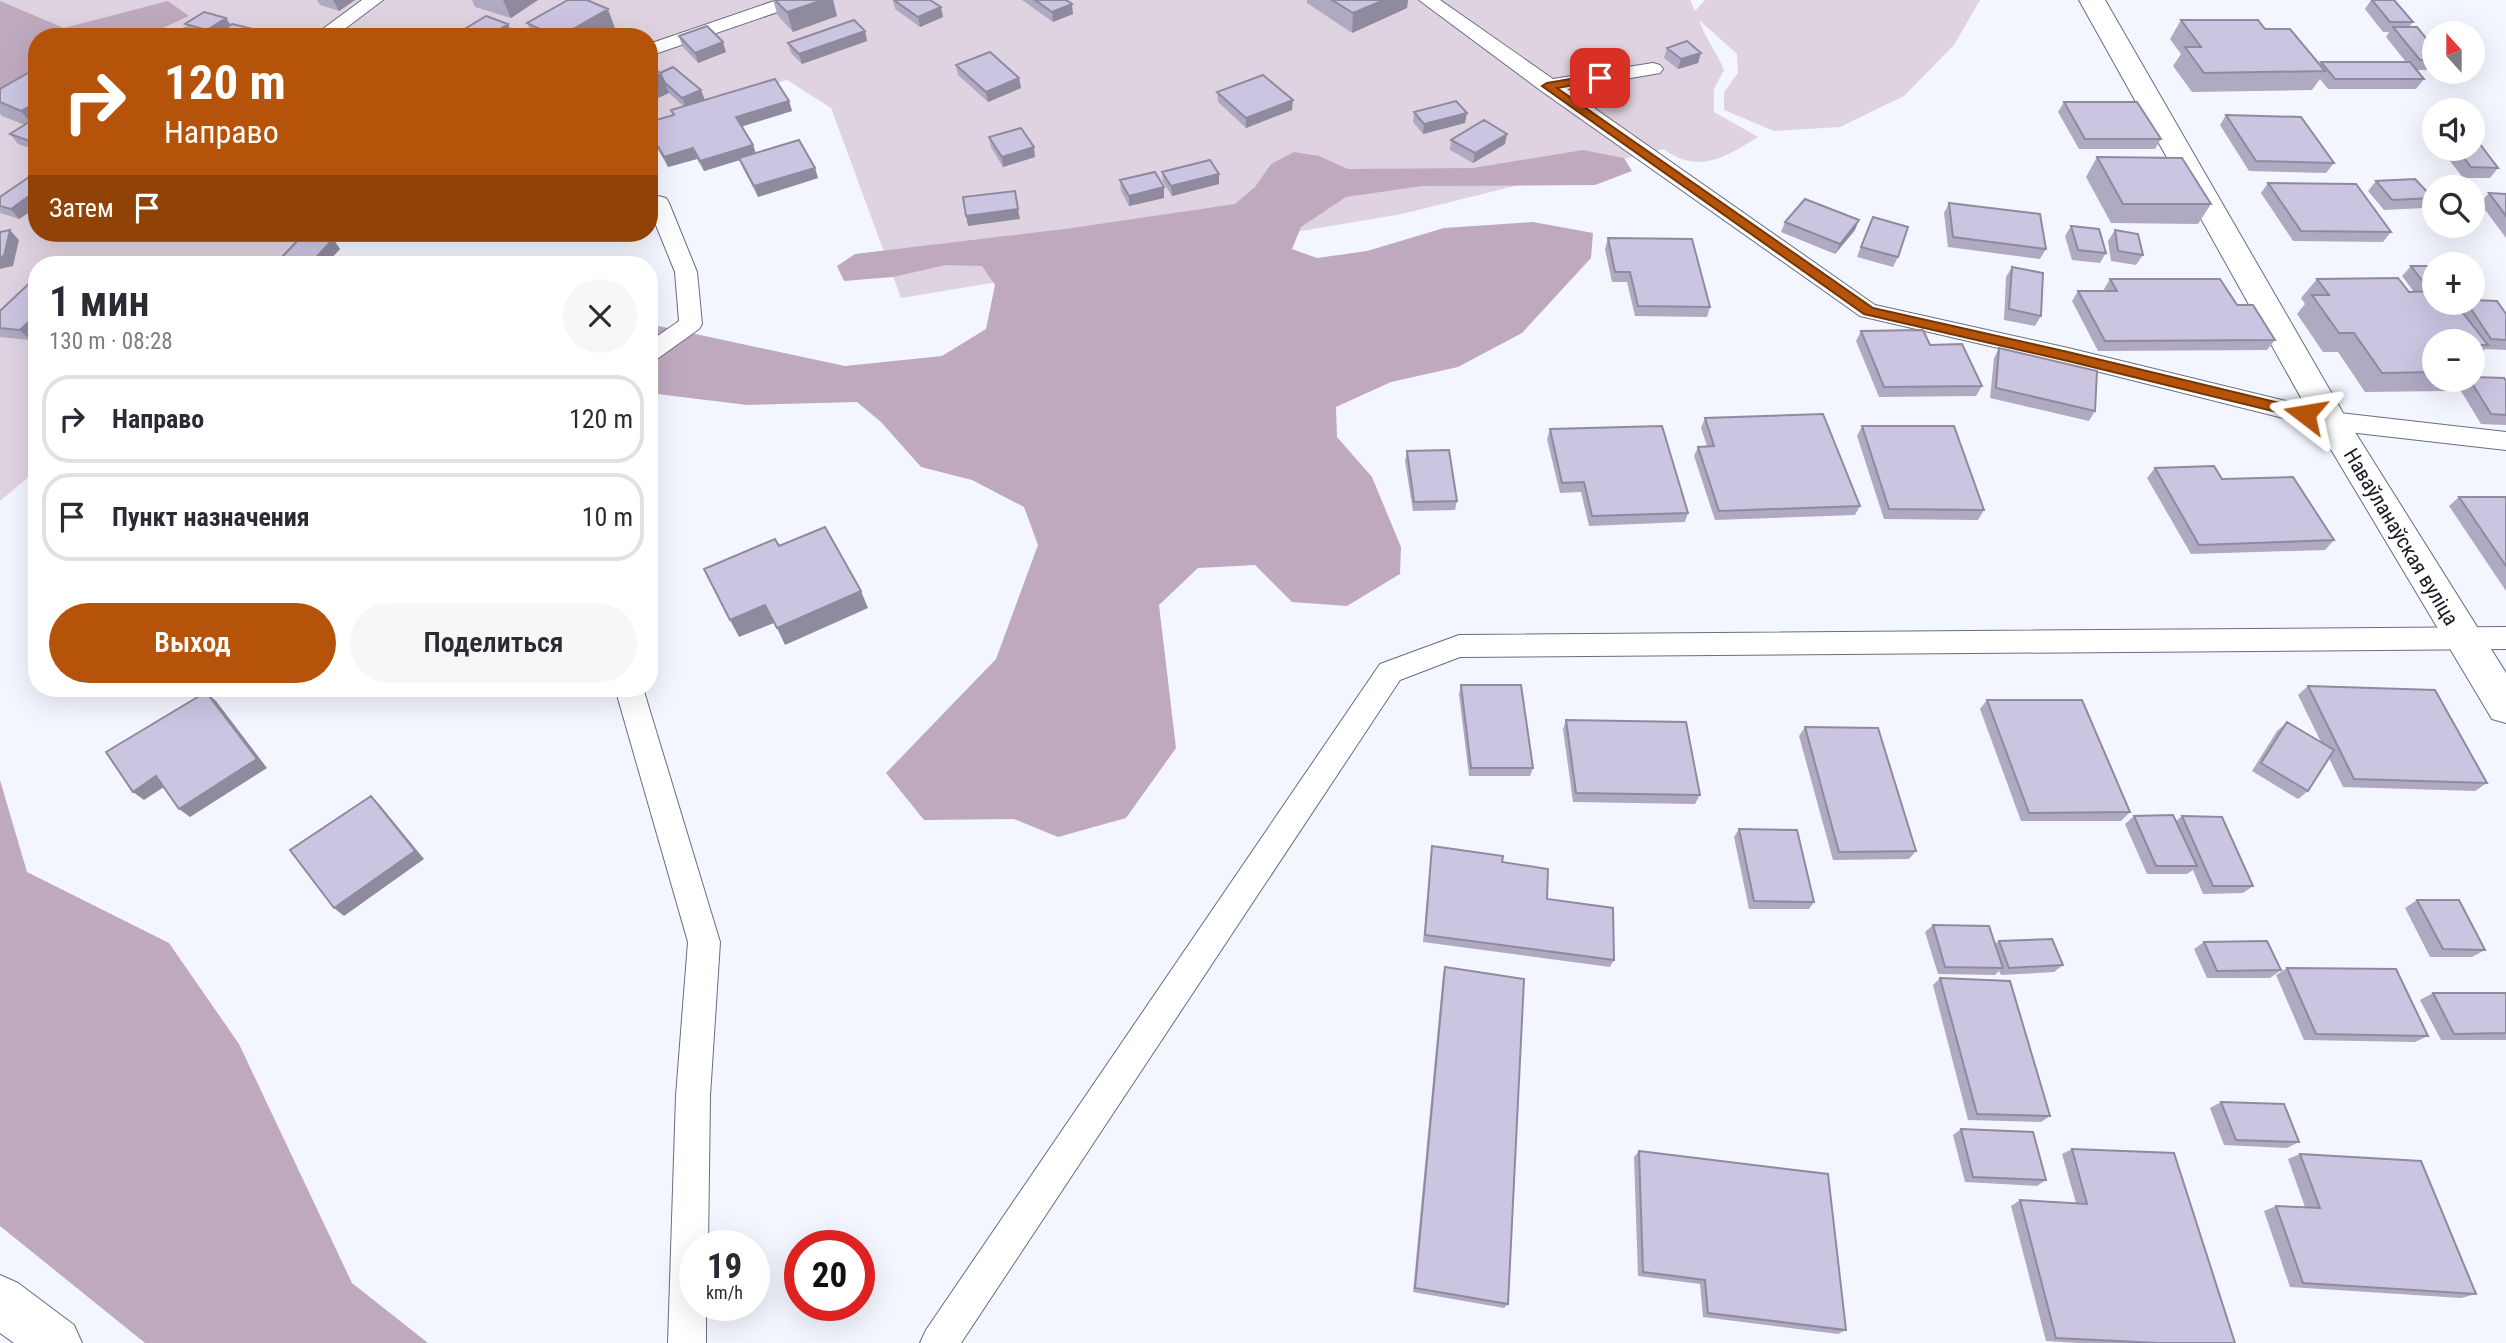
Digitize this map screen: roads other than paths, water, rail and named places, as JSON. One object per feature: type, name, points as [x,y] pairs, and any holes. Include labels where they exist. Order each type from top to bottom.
[{"type":"street","name":"Наваўланаўская вуліца","points":[[2092,0],[2331,421],[2506,707]]},
{"type":"street","points":[[0,1301],[56,1343]]},
{"type":"lane","points":[[334,28],[373,0]]},
{"type":"lane","points":[[658,47],[795,0]]},
{"type":"lane","points":[[1428,0],[1868,311],[2068,356],[2331,421],[2506,441]]},
{"type":"lane","points":[[1547,86],[1653,69]]},
{"type":"lane","points":[[658,205],[686,272],[691,324],[658,347]]},
{"type":"lane","points":[[939,1343],[1390,672],[1459,646],[2506,638]]},
{"type":"lane","points":[[632,697],[704,942],[693,1096],[687,1343]]}]
